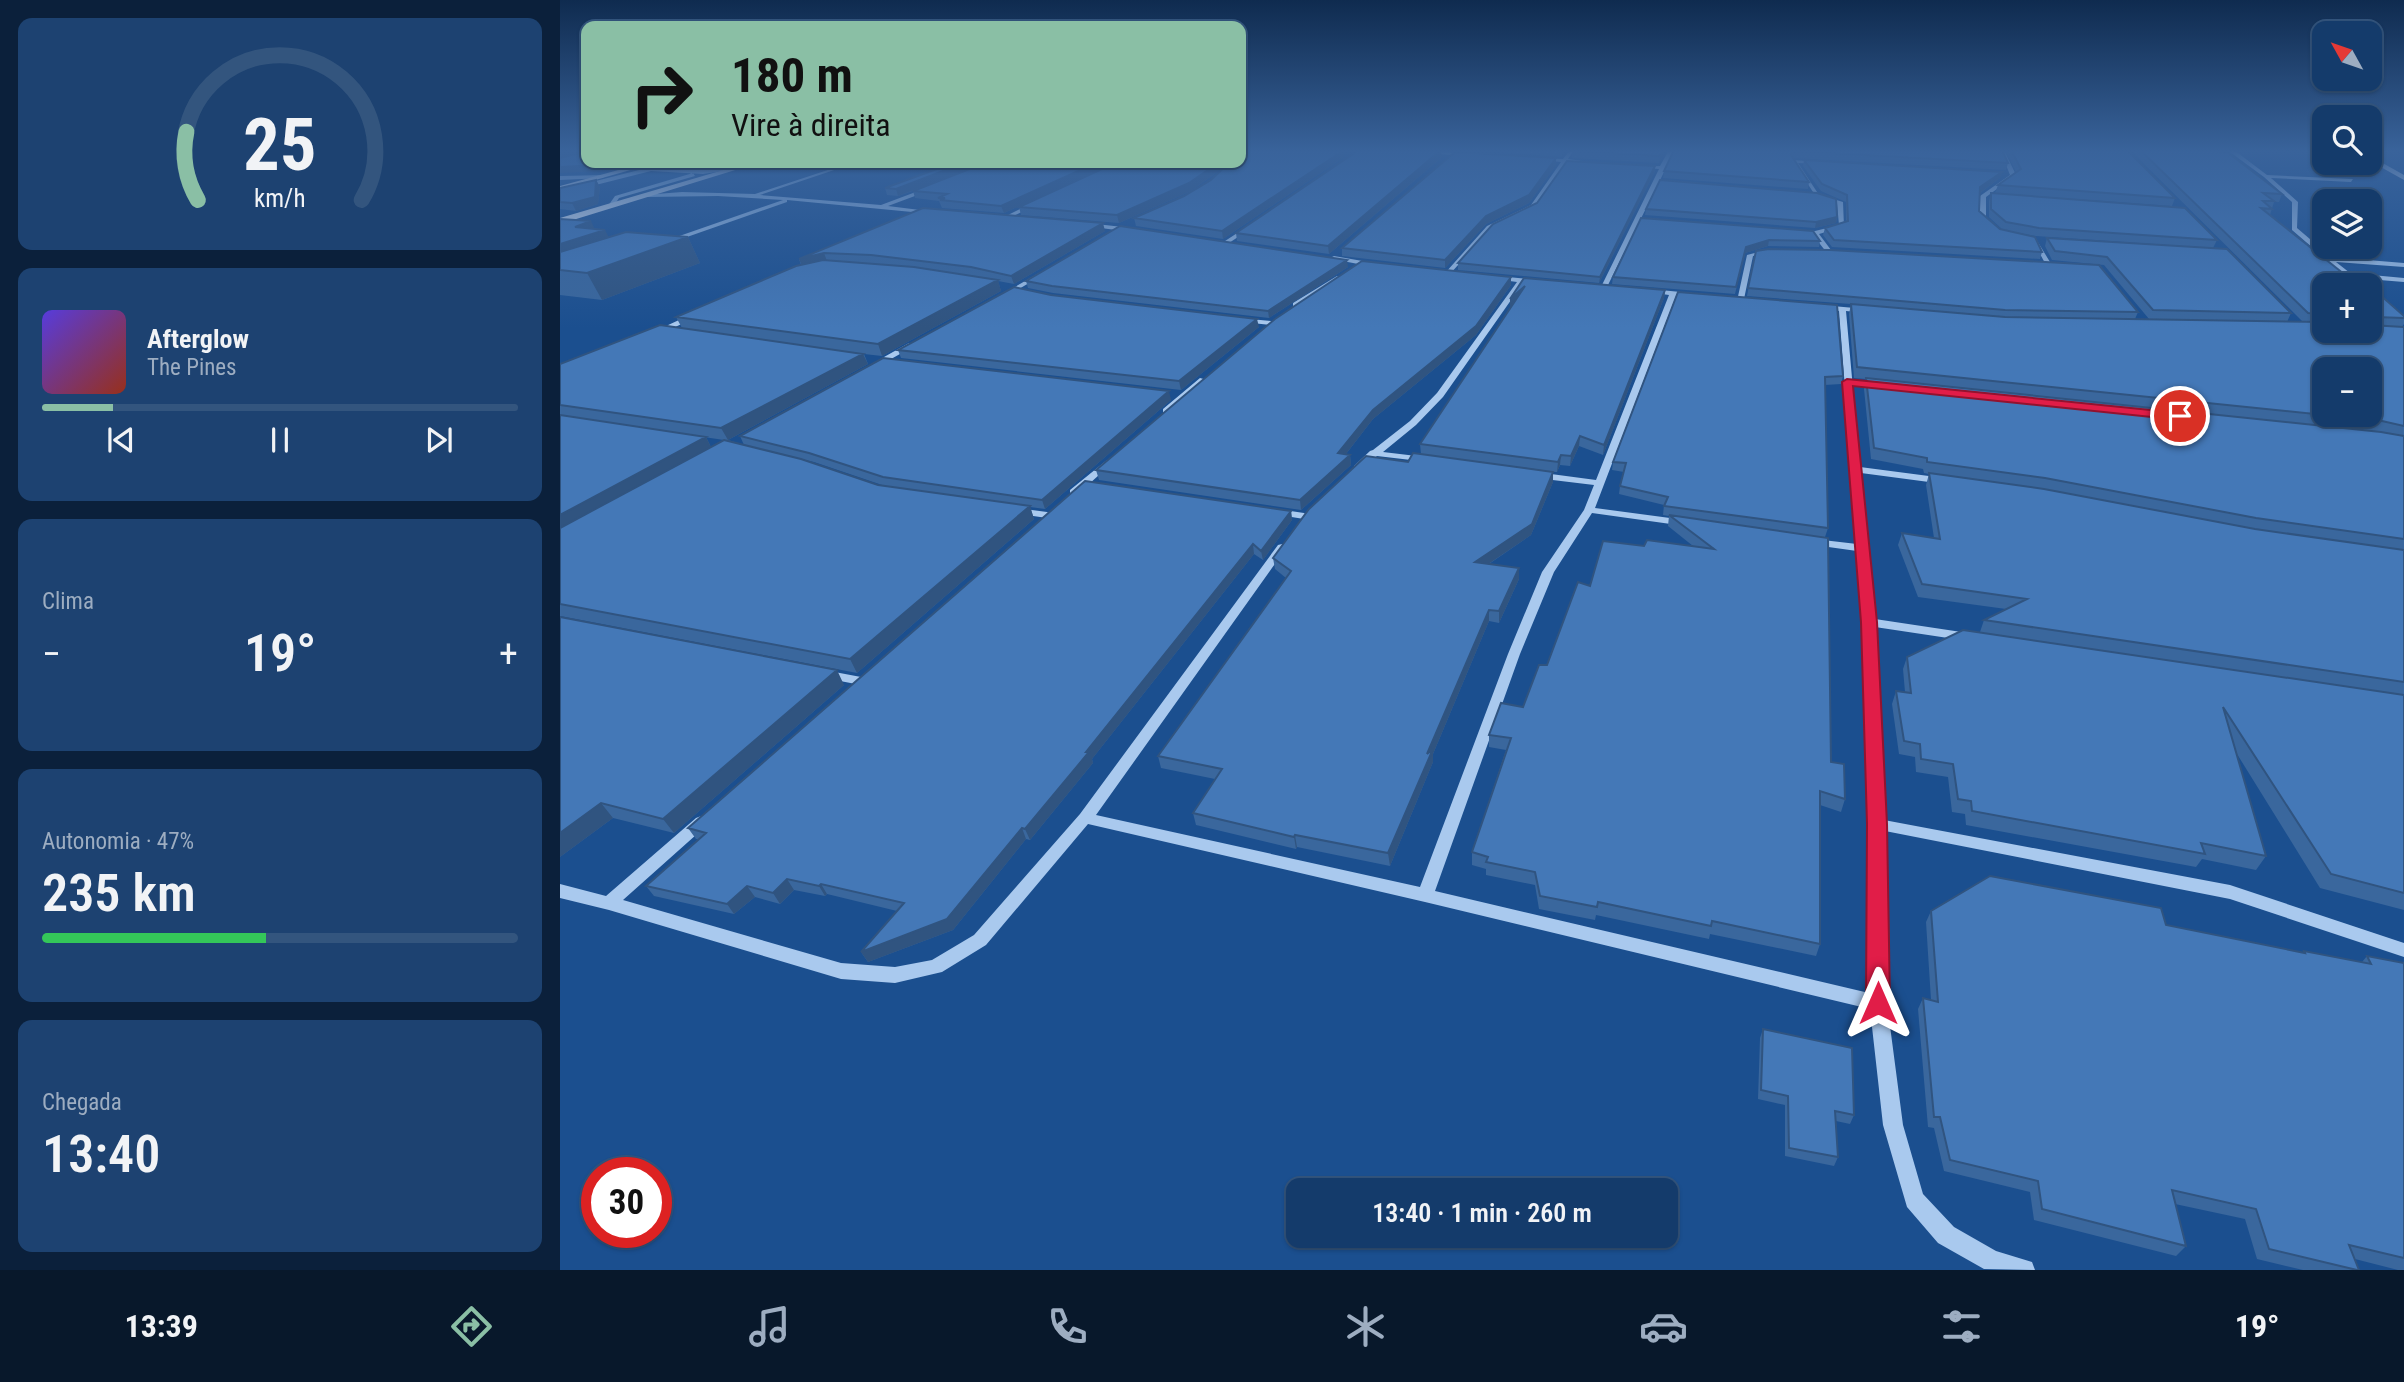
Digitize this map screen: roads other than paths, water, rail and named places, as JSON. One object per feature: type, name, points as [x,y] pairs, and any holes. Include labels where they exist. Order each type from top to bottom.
[{"type":"main road","points":[[560,221],[600,209]]},
{"type":"street","points":[[662,244],[762,209]]},
{"type":"street","points":[[908,209],[941,212]]},
{"type":"street","points":[[1006,218],[1024,209]]},
{"type":"street","points":[[1448,273],[1489,226],[1525,209]]},
{"type":"street","points":[[1604,287],[1644,209]]},
{"type":"street","points":[[1788,231],[1815,233],[1835,230],[1842,226],[1841,209]]},
{"type":"street","points":[[1983,209],[1983,218],[2000,233]]},
{"type":"street","points":[[2295,209],[2294,229],[2312,244]]},
{"type":"street","points":[[993,217],[1018,219]]},
{"type":"street","points":[[1639,219],[1653,220]]},
{"type":"street","points":[[1227,242],[1259,220]]},
{"type":"street","points":[[1108,235],[1139,221]]},
{"type":"street","points":[[1082,225],[1147,232]]},
{"type":"street","points":[[1815,233],[1829,252]]},
{"type":"street","points":[[2024,238],[2049,242]]},
{"type":"street","points":[[1213,240],[1240,244]]},
{"type":"street","points":[[2036,241],[2048,264]]},
{"type":"street","points":[[1333,258],[1343,249]]},
{"type":"street","points":[[1741,299],[1750,255],[1780,251]]},
{"type":"street","points":[[1817,252],[1856,253]]},
{"type":"street","points":[[1320,256],[1386,266]]},
{"type":"street","points":[[2330,259],[2346,273]]},
{"type":"street","points":[[2340,259],[2404,265]]},
{"type":"street","points":[[2037,263],[2070,265]]},
{"type":"street","points":[[1230,318],[1276,320],[1361,264]]},
{"type":"street","points":[[990,303],[1049,269]]},
{"type":"street","points":[[1436,271],[1460,274]]},
{"type":"street","points":[[1484,277],[1549,283]]},
{"type":"street","points":[[2382,278],[2404,280]]},
{"type":"street","points":[[1344,480],[1373,453],[1413,423],[1440,395],[1521,281]]},
{"type":"street","points":[[1590,286],[1618,288]]},
{"type":"street","points":[[1004,288],[1027,293]]},
{"type":"street","points":[[1645,291],[1700,296]]},
{"type":"street","points":[[1425,895],[1514,654],[1548,572],[1589,510],[1673,293]]},
{"type":"street","points":[[1727,298],[1753,300]]},
{"type":"street","points":[[1817,306],[1869,311]]},
{"type":"street","points":[[1842,309],[1854,383],[1854,468],[1869,622],[1877,824],[1878,1003],[1893,1125],[1914,1200],[1946,1235],[1992,1261],[2024,1270]]},
{"type":"street","points":[[648,336],[698,315]]},
{"type":"street","points":[[661,330],[675,332]]},
{"type":"street","points":[[858,374],[918,341]]},
{"type":"street","points":[[868,359],[895,362]]},
{"type":"street","points":[[1153,422],[1213,372]]},
{"type":"street","points":[[1170,394],[1184,396]]},
{"type":"street","points":[[1373,453],[1440,462]]},
{"type":"street","points":[[1037,524],[1113,457]]},
{"type":"street","points":[[1854,468],[1961,484]]},
{"type":"street","points":[[1519,473],[1598,483]]},
{"type":"street","points":[[1083,483],[1097,485]]},
{"type":"street","points":[[1007,510],[1056,507]]},
{"type":"street","points":[[1296,527],[1314,507]]},
{"type":"street","points":[[1263,510],[1304,516]]},
{"type":"street","points":[[1589,510],[1698,525]]},
{"type":"street","points":[[560,891],[841,971],[895,975],[936,967],[980,940],[1085,818],[1288,539]]},
{"type":"street","points":[[1807,541],[1862,548]]},
{"type":"street","points":[[1869,622],[1979,639]]},
{"type":"street","points":[[807,670],[867,677],[851,690]]},
{"type":"street","points":[[609,903],[714,810]]},
{"type":"street","points":[[1085,818],[1425,895],[1878,1003]]},
{"type":"street","points":[[1877,824],[2230,892],[2404,950]]}]
